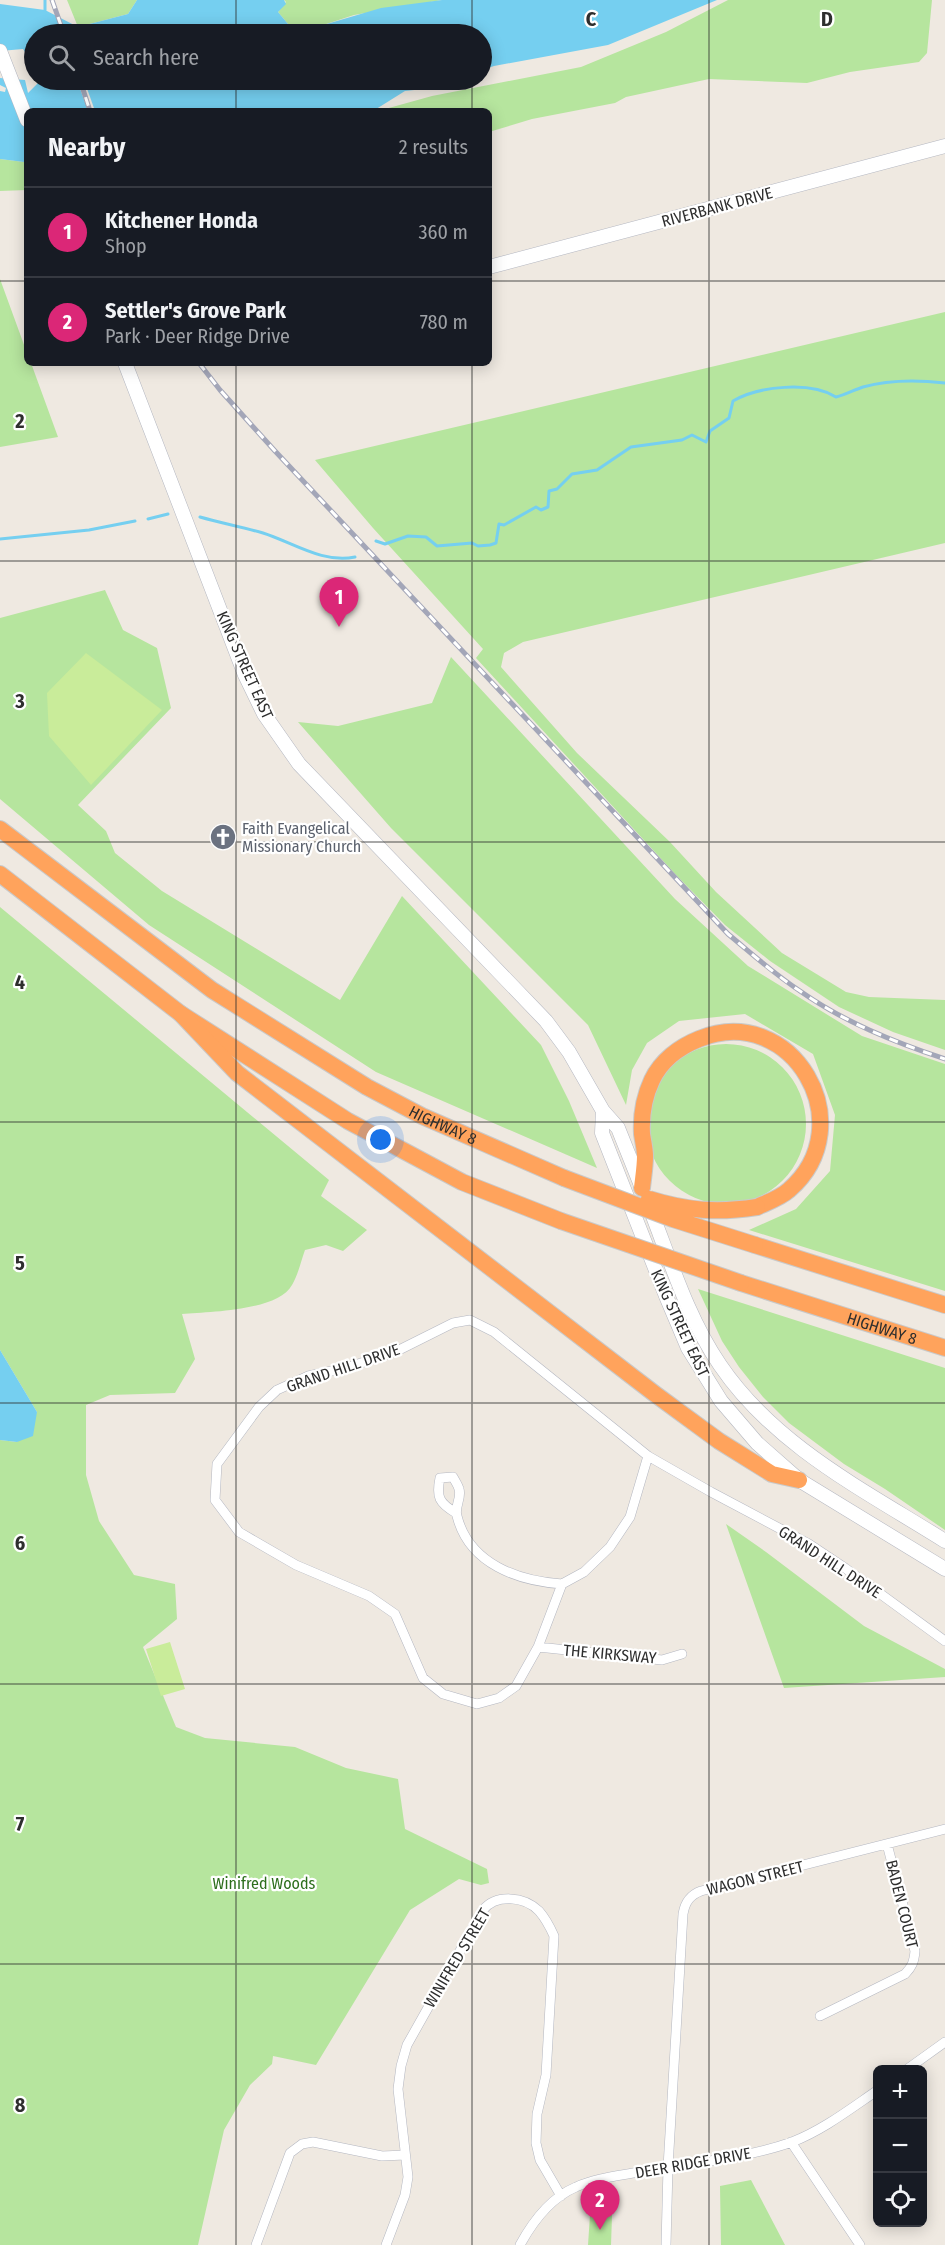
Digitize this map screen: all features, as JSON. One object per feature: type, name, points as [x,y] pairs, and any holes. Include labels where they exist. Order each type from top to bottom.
[{"type":"highway","name":"HIGHWAY 8","points":[[0,829],[212,990],[367,1088],[422,1116],[564,1179],[673,1219],[945,1305]]},
{"type":"highway","name":"HIGHWAY 8","points":[[0,874],[181,1014],[348,1121],[462,1182],[561,1221],[741,1283],[945,1348]]},
{"type":"highway","points":[[181,1014],[237,1073],[655,1394],[719,1441],[772,1474],[799,1480]]},
{"type":"highway","points":[[564,1179],[588,1179],[668,1205],[691,1210],[733,1211],[757,1207],[788,1191],[812,1160],[820,1127],[816,1092],[808,1076],[794,1058],[775,1043],[759,1036],[742,1032],[709,1035],[683,1046],[660,1066],[646,1095],[642,1114],[645,1156],[642,1188]]},
{"type":"main road","points":[[0,51],[24,112]]},
{"type":"main road","name":"RIVERBANK DRIVE","points":[[492,266],[945,146]]},
{"type":"main road","name":"KING STREET EAST","points":[[126,366],[237,655],[264,714],[279,739],[322,790],[546,1022],[569,1052],[603,1111],[618,1128],[685,1298],[703,1335],[719,1364],[760,1414],[787,1439],[824,1465],[945,1541]]},
{"type":"main road","name":"KING STREET EAST","points":[[603,1111],[602,1133],[666,1296],[704,1377],[736,1420],[757,1443],[799,1480],[945,1569]]},
{"type":"street","name":"GRAND HILL DRIVE","points":[[562,1584],[538,1647],[516,1686],[499,1698],[477,1704],[443,1694],[423,1678],[395,1614],[369,1596],[296,1565],[239,1532],[215,1500],[217,1464],[259,1407],[277,1390],[308,1376],[346,1368],[397,1351],[453,1323],[470,1320],[494,1332],[648,1456],[809,1544],[846,1568],[945,1641]]},
{"type":"street","points":[[456,1513],[463,1536],[482,1556],[505,1572],[537,1582],[562,1584],[584,1572],[610,1547],[630,1517],[648,1456]]},
{"type":"street","name":"THE KIRKSWAY","points":[[538,1647],[662,1660],[682,1654]]},
{"type":"street","name":"WAGON STREET","points":[[666,2245],[668,2167],[683,1914],[687,1902],[699,1892],[945,1829]]},
{"type":"street","name":"BADEN COURT","points":[[820,2016],[904,1974],[911,1968],[915,1952],[887,1844]]},
{"type":"street","name":"WINIFRED STREET","points":[[386,2245],[405,2195],[408,2177],[398,2089],[407,2044],[483,1910],[495,1900],[525,1902],[538,1910],[548,1922],[554,1936],[546,2075],[537,2114],[536,2143],[540,2160],[561,2196]]},
{"type":"street","points":[[913,2065],[945,2042]]},
{"type":"street","name":"DEER RIDGE DRIVE","points":[[520,2245],[530,2227],[544,2210],[575,2187],[591,2181],[762,2151],[791,2142],[835,2120],[873,2093]]},
{"type":"street","points":[[256,2245],[290,2153],[296,2147],[312,2142],[382,2156],[405,2156]]},
{"type":"street","points":[[791,2142],[860,2245]]},
{"type":"green space","points":[[67,0],[137,0],[128,14],[90,24],[77,24]]},
{"type":"green space","points":[[284,0],[442,0],[354,15],[326,24],[288,24],[278,12],[286,2]]},
{"type":"green space","points":[[728,0],[932,0],[927,53],[919,62],[850,72],[807,83],[709,79],[626,97],[615,103],[532,119],[492,131],[492,108],[389,108],[463,90],[492,90],[492,84],[581,67],[666,32]]},
{"type":"green space","points":[[0,159],[24,162],[24,190],[0,191]]},
{"type":"green space","points":[[0,279],[24,345],[24,366],[32,366],[58,437],[0,447]]},
{"type":"green space","points":[[945,312],[945,543],[523,642],[504,653],[501,667],[577,753],[670,842],[716,892],[782,953],[846,992],[869,997],[945,1000],[945,1050],[893,1032],[839,1007],[770,961],[725,925],[476,658],[483,649],[373,528],[315,460]]},
{"type":"green space","points":[[105,590],[123,630],[157,648],[171,708],[78,805],[106,831],[115,853],[162,891],[340,1000],[402,896],[541,1045],[569,1101],[597,1168],[376,1072],[149,925],[0,799],[0,618]]},
{"type":"green space","points":[[86,653],[162,710],[91,785],[49,736],[47,693]]},
{"type":"green space","points":[[451,657],[675,899],[748,966],[862,1036],[945,1064],[945,1291],[749,1230],[796,1209],[830,1171],[835,1115],[813,1054],[745,1014],[679,1021],[647,1043],[632,1070],[626,1105],[588,1025],[391,828],[298,722],[338,726],[432,703]]},
{"type":"green space","name":"Winifred Woods","points":[[0,907],[329,1180],[321,1196],[367,1230],[343,1251],[326,1245],[305,1250],[292,1285],[284,1294],[273,1300],[225,1311],[182,1314],[195,1359],[175,1393],[110,1395],[86,1405],[86,1475],[99,1521],[134,1575],[175,1584],[177,1619],[143,1647],[176,1727],[205,1738],[295,1747],[346,1768],[398,1779],[405,1829],[487,1869],[489,1883],[481,1885],[459,1879],[410,1910],[316,2065],[273,2056],[272,2064],[250,2085],[224,2130],[198,2245],[0,2245],[0,1440],[17,1442],[37,1412],[0,1350]]},
{"type":"green space","points":[[726,1044],[757,1050],[783,1067],[800,1093],[806,1124],[800,1155],[783,1181],[757,1198],[726,1204],[695,1198],[669,1181],[652,1155],[646,1124],[652,1093],[669,1067],[695,1050]]},
{"type":"green space","points":[[698,1289],[945,1368],[945,1530],[844,1464],[789,1423],[763,1397],[739,1367],[722,1341]]},
{"type":"green space","points":[[726,1524],[864,1626],[945,1669],[945,1677],[784,1688]]},
{"type":"green space","points":[[170,1642],[185,1689],[161,1696],[146,1649]]},
{"type":"green space","points":[[751,2180],[785,2245],[721,2245],[720,2186]]},
{"type":"green space","points":[[613,2187],[611,2245],[588,2245],[589,2192]]},
{"type":"water","points":[[137,0],[284,0],[286,4],[278,12],[288,24],[90,24],[128,14]]},
{"type":"water","points":[[442,0],[717,0],[608,45],[492,67],[492,24],[327,24],[381,8]]},
{"type":"water","points":[[0,4],[45,10],[72,24],[24,24],[24,50],[0,51]]},
{"type":"water","points":[[0,78],[24,80],[24,90],[27,90],[28,93],[31,90],[414,90],[405,91],[378,108],[24,108],[24,162],[0,159],[0,91],[5,92],[6,88],[0,85]]},
{"type":"water","points":[[0,1350],[37,1412],[33,1436],[17,1442],[0,1440]]},
{"type":"pier","points":[[81,90],[88,90],[94,108],[87,108]]},
{"type":"waterway","points":[[45,0],[45,10]]},
{"type":"waterway","points":[[376,541],[385,544],[408,536],[426,537],[437,546],[472,543],[478,546],[496,543],[499,524],[504,525],[536,507],[541,510],[548,507],[549,491],[557,489],[572,474],[597,470],[631,447],[682,440],[692,435],[706,442],[710,431],[729,418],[733,401],[756,392],[799,387],[825,392],[836,397],[863,387],[883,383],[914,381],[945,383]]},
{"type":"waterway","points":[[148,519],[168,514]]},
{"type":"waterway","points":[[200,517],[263,533],[319,555],[355,557]]},
{"type":"waterway","points":[[0,539],[89,530],[135,521]]},
{"type":"railway","points":[[52,0],[60,24]]},
{"type":"railway","points":[[83,90],[89,108]]},
{"type":"railway","points":[[201,366],[275,451],[728,934],[781,978],[834,1012],[888,1038],[945,1059]]},
{"type":"place","name":"Kitchener Honda","points":[[339,627]]},
{"type":"place","name":"Faith Evangelical Missionary Church","points":[[223,837]]},
{"type":"place","name":"Settler's Grove Park","points":[[600,2230]]}]
